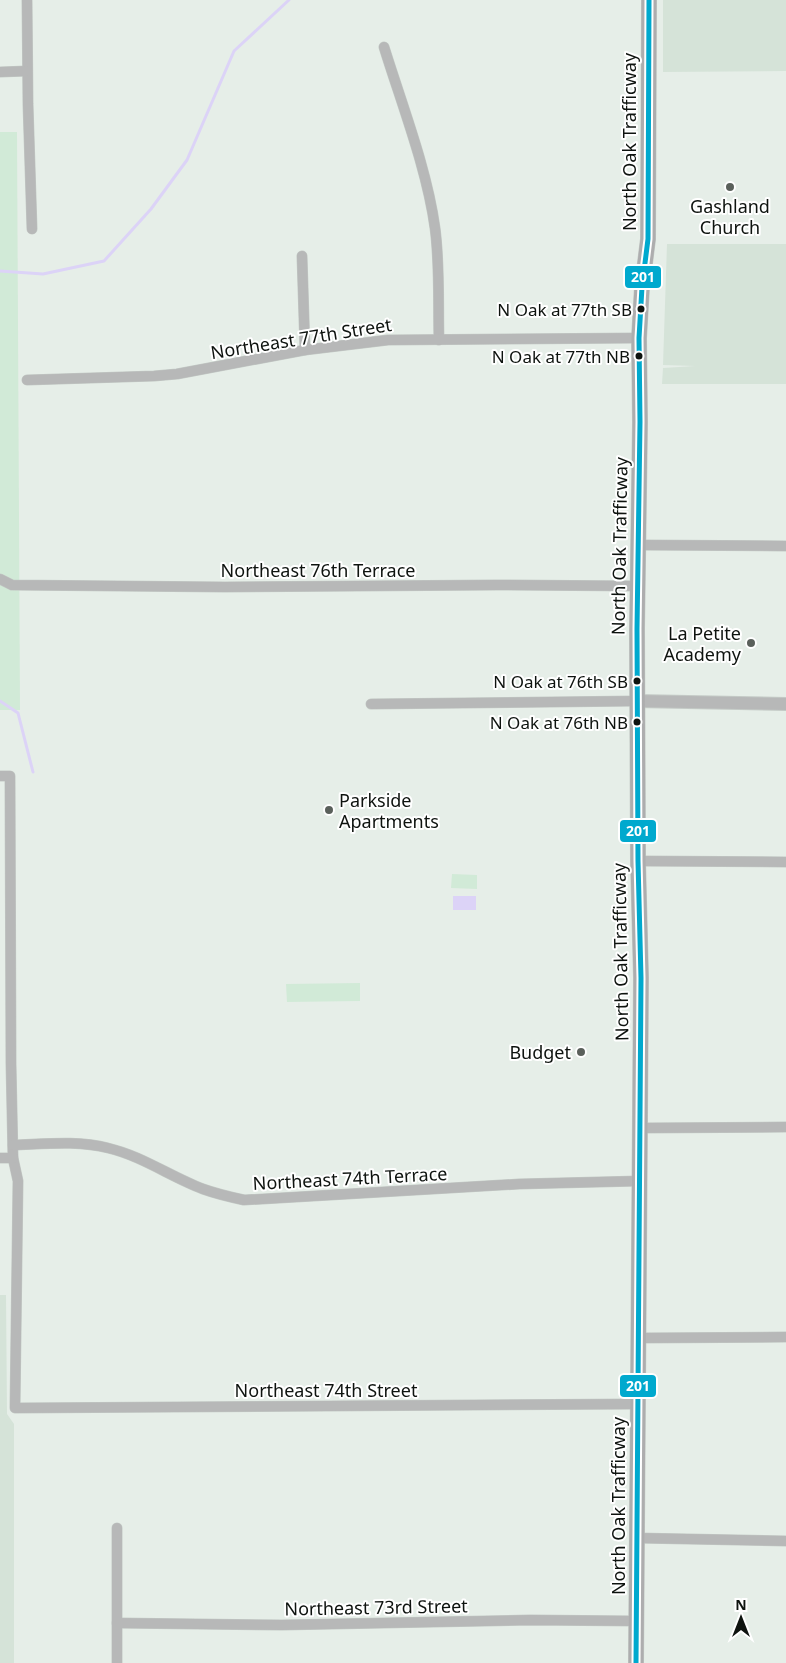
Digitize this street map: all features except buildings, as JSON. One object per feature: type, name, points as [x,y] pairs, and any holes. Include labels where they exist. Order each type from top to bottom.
[{"type":"main road","name":"North Oak Trafficway","points":[[636,1663],[641,952],[638,860],[637,701],[639,338],[642,287],[648,238],[649,0]]},
{"type":"street","points":[[27,0],[27,71],[32,229]]},
{"type":"street","points":[[384,47],[431,204],[437,254],[439,340]]},
{"type":"street","points":[[0,72],[27,71]]},
{"type":"street","points":[[302,256],[305,350]]},
{"type":"street","name":"Northeast 77th Street","points":[[27,380],[177,374],[305,350],[388,340],[639,338]]},
{"type":"street","points":[[638,545],[786,546]]},
{"type":"street","name":"Northeast 76th Terrace","points":[[0,579],[12,585],[225,587],[638,586]]},
{"type":"street","points":[[371,704],[637,701],[786,704]]},
{"type":"street","points":[[0,1158],[13,1158],[5,776]]},
{"type":"street","points":[[638,860],[786,862]]},
{"type":"street","points":[[640,1128],[786,1127]]},
{"type":"street","name":"Northeast 74th Terrace","points":[[13,1145],[78,1144],[108,1148],[130,1155],[202,1189],[222,1196],[244,1200],[519,1184],[639,1182]]},
{"type":"street","name":"Northeast 74th Street","points":[[13,1158],[18,1181],[15,1408],[637,1404]]},
{"type":"street","points":[[639,1338],[786,1336]]},
{"type":"street","points":[[117,1528],[117,1663]]},
{"type":"street","points":[[637,1538],[786,1541]]},
{"type":"street","name":"Northeast 73rd Street","points":[[116,1623],[282,1625],[530,1620],[636,1621]]},
{"type":"shaded area","points":[[663,0],[786,0],[786,71],[663,72]]},
{"type":"shaded area","points":[[667,244],[786,244],[786,384],[662,384],[663,368],[695,366],[663,365]]},
{"type":"shaded area","points":[[453,896],[476,896],[476,910],[453,910]]},
{"type":"shaded area","points":[[0,1295],[6,1295],[7,1414],[14,1424],[14,1663],[0,1663]]},
{"type":"green space","points":[[0,132],[17,132],[20,710],[0,710]]},
{"type":"green space","points":[[452,874],[477,875],[477,889],[451,888]]},
{"type":"green space","points":[[360,983],[360,1001],[287,1002],[286,984]]},
{"type":"waterway","points":[[0,271],[43,274],[104,261],[151,209],[187,160],[234,51],[289,0]]},
{"type":"waterway","points":[[0,701],[18,713],[33,772]]},
{"type":"transit line","name":"201","points":[[636,1663],[641,978],[638,861],[637,629],[640,422],[639,338],[642,287],[648,239],[649,0]]},
{"type":"place","name":"Gashland Church","points":[[730,187]]},
{"type":"place","name":"N Oak at 77th SB","points":[[641,309]]},
{"type":"place","name":"N Oak at 77th NB","points":[[639,356]]},
{"type":"place","name":"La Petite Academy","points":[[751,643]]},
{"type":"place","name":"N Oak at 76th SB","points":[[637,681]]},
{"type":"place","name":"N Oak at 76th NB","points":[[637,722]]},
{"type":"place","name":"Parkside Apartments","points":[[329,810]]},
{"type":"place","name":"Budget","points":[[581,1052]]}]
